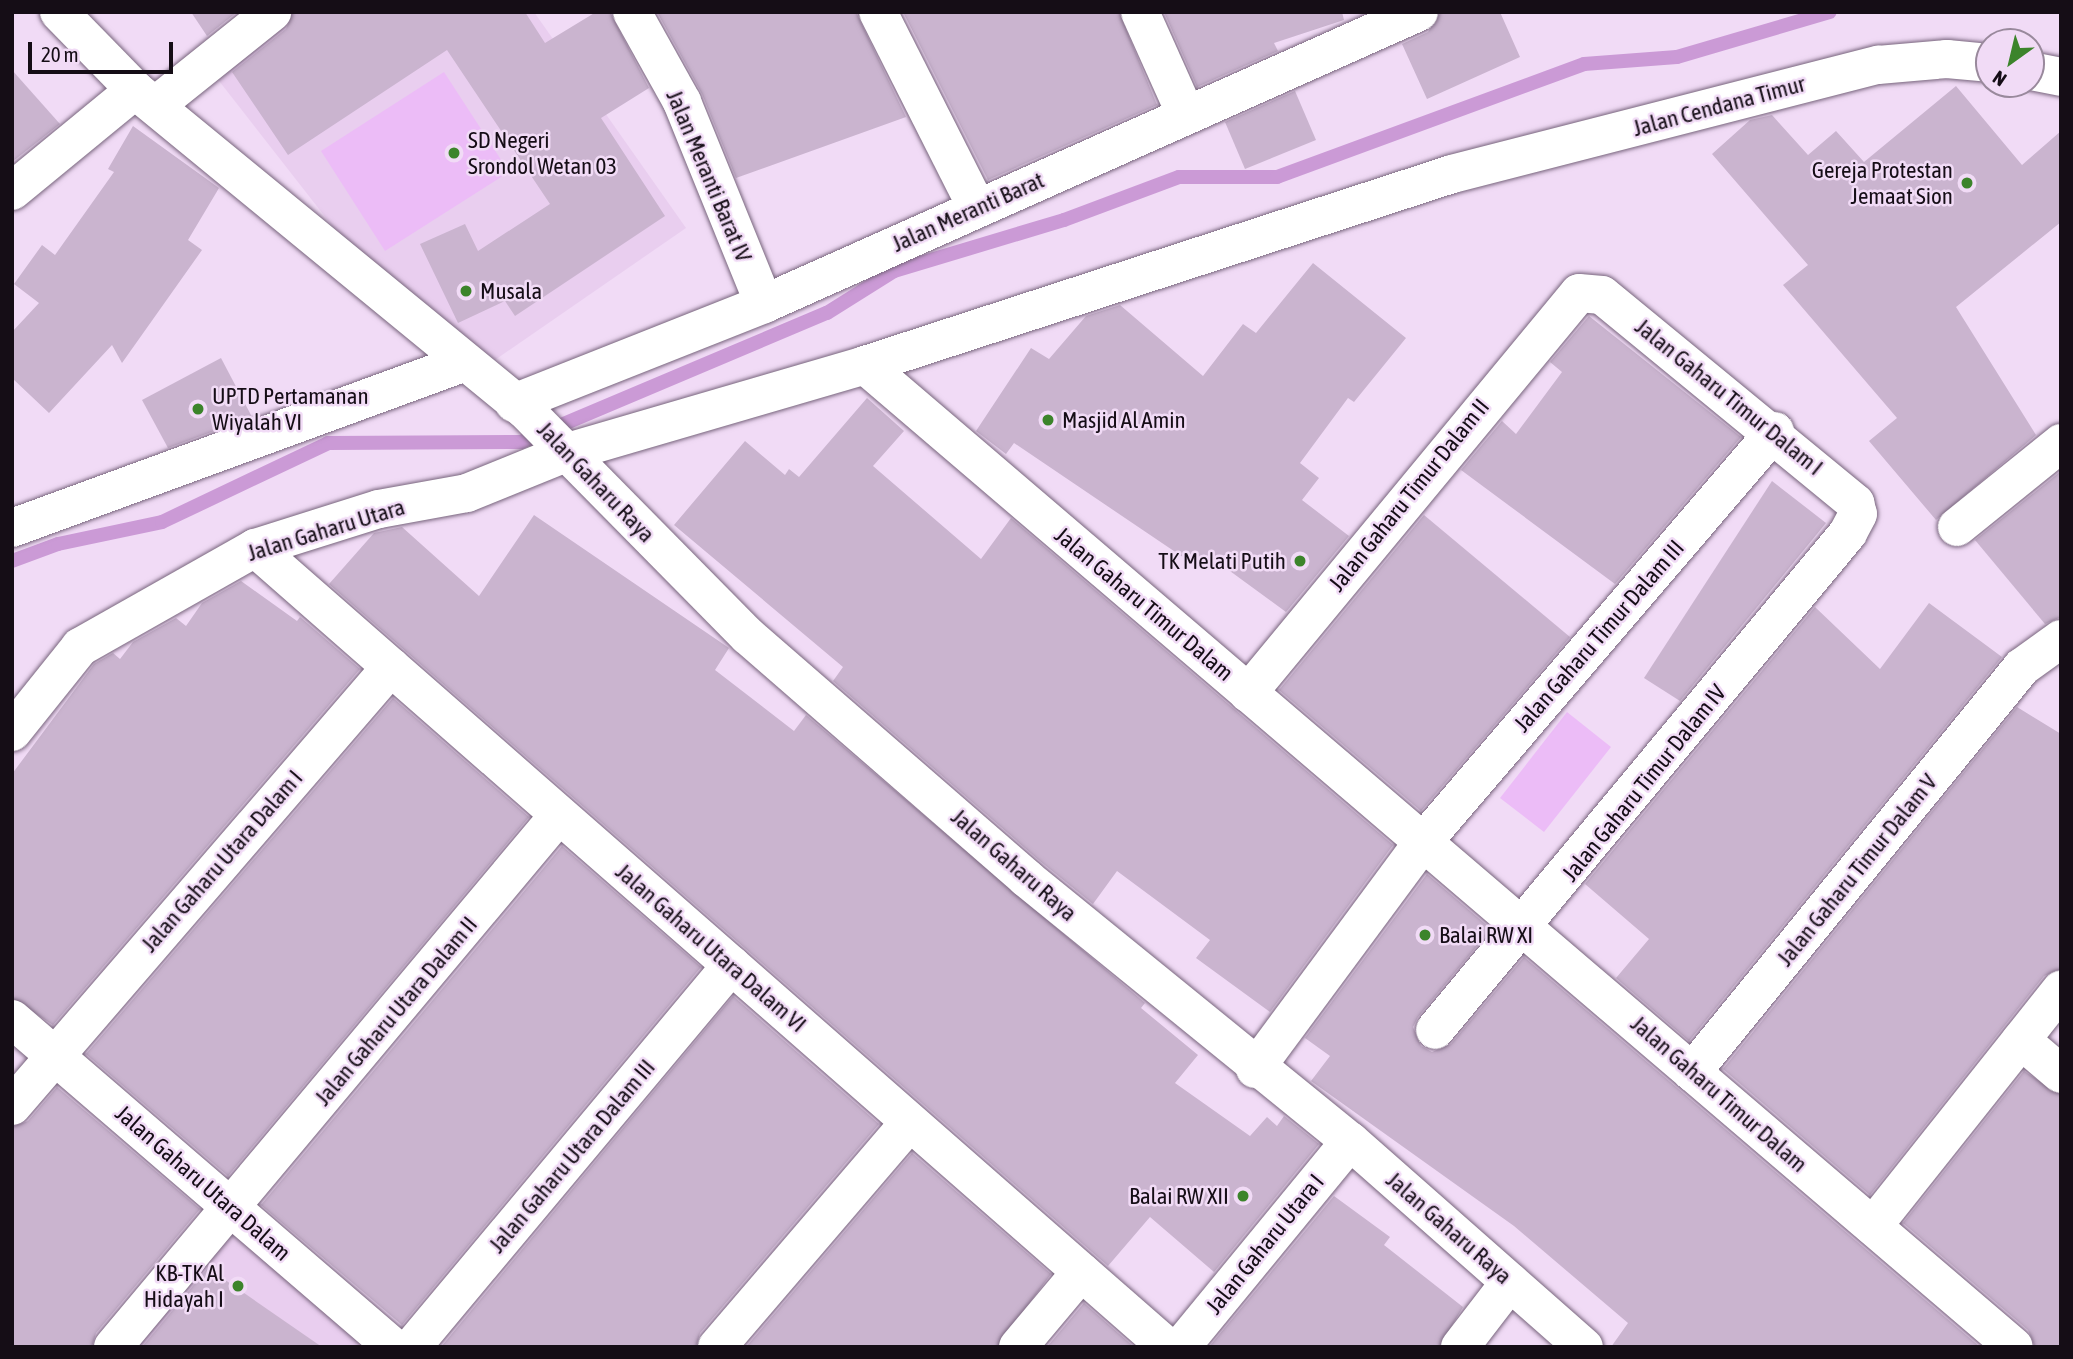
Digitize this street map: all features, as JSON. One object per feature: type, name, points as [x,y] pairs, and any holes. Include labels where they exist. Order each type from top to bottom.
[{"type":"street","name":"Jalan Gaharu Raya","points":[[59,12],[145,98],[462,363],[520,407],[566,449],[748,636],[1255,1069],[1350,1141],[1584,1347]]},
{"type":"street","points":[[12,191],[272,12]]},
{"type":"street","name":"Jalan Meranti Barat IV","points":[[632,12],[682,102],[764,304]]},
{"type":"street","points":[[878,12],[977,208]]},
{"type":"street","points":[[1140,12],[1186,115]]},
{"type":"street","name":"Jalan Meranti Barat","points":[[520,407],[764,304],[1410,14]]},
{"type":"street","name":"Jalan Cendana Timur","points":[[865,365],[1452,174],[1878,65],[1947,59],[1975,62]]},
{"type":"street","name":"Jalan Gaharu Timur Dalam I","points":[[1570,298],[1587,291],[1602,295],[1774,431],[1856,503],[1858,514],[1848,533]]},
{"type":"street","name":"Jalan Gaharu Timur Dalam II","points":[[1248,692],[1570,298]]},
{"type":"street","points":[[12,528],[462,363]]},
{"type":"street","points":[[566,449],[865,365]]},
{"type":"street","name":"Jalan Gaharu Timur Dalam","points":[[865,365],[2014,1347]]},
{"type":"street","name":"Jalan Gaharu Timur Dalam III","points":[[1423,842],[1774,431]]},
{"type":"street","points":[[1957,527],[2061,443]]},
{"type":"street","name":"Jalan Gaharu Utara","points":[[12,732],[80,647],[255,548],[379,509],[467,493],[566,449]]},
{"type":"street","name":"Jalan Gaharu Timur Dalam IV","points":[[1435,1030],[1526,928],[1848,533]]},
{"type":"street","name":"Jalan Gaharu Utara Dalam VI","points":[[255,548],[1167,1347]]},
{"type":"street","name":"Jalan Gaharu Timur Dalam V","points":[[1692,1072],[2022,667],[2061,639]]},
{"type":"street","name":"Jalan Gaharu Utara Dalam I","points":[[12,1106],[53,1055],[391,667]]},
{"type":"street","name":"Jalan Gaharu Utara Dalam II","points":[[113,1347],[559,815]]},
{"type":"street","points":[[1255,1069],[1423,842]]},
{"type":"street","name":"Jalan Gaharu Utara Dalam III","points":[[412,1347],[731,965]]},
{"type":"street","points":[[1873,1226],[2061,990]]},
{"type":"street","name":"Jalan Gaharu Utara Dalam","points":[[12,1019],[393,1347]]},
{"type":"street","points":[[2021,1040],[2061,1074]]},
{"type":"street","points":[[718,1347],[910,1122]]},
{"type":"street","name":"Jalan Gaharu Utara I","points":[[1181,1347],[1350,1141]]},
{"type":"street","points":[[1018,1347],[1081,1272]]},
{"type":"street","points":[[1460,1347],[1510,1282]]},
{"type":"shaded area","name":"SD Negeri Srondol Wetan 03","points":[[282,12],[534,12],[686,228],[492,362],[355,255],[216,77]]},
{"type":"shaded area","points":[[444,72],[509,172],[385,251],[321,151]]},
{"type":"shaded area","points":[[1567,712],[1611,747],[1544,832],[1500,798]]},
{"type":"shaded area","name":"KB-TK Al Hidayah I","points":[[229,1224],[370,1347],[123,1347]]},
{"type":"building","points":[[191,12],[237,12],[207,36]]},
{"type":"building","points":[[293,12],[525,12],[545,43],[596,12],[610,12],[649,88],[601,118],[665,216],[515,316],[505,301],[458,323],[420,244],[465,224],[478,251],[550,204],[447,50],[288,155],[232,72],[286,29]]},
{"type":"building","points":[[657,12],[856,12],[906,117],[736,178],[702,94]]},
{"type":"building","points":[[903,12],[1119,12],[1157,105],[988,180]]},
{"type":"building","points":[[1164,12],[1342,12],[1344,20],[1274,43],[1278,51],[1197,87]]},
{"type":"building","points":[[1441,12],[1500,12],[1520,57],[1427,99],[1402,44],[1428,32]]},
{"type":"building","points":[[12,70],[60,124],[12,162]]},
{"type":"building","points":[[1956,86],[2022,165],[2061,131],[2061,222],[1956,307],[2036,435],[1936,520],[1869,441],[1897,418],[1783,285],[1808,265],[1712,154],[1750,120],[1772,115],[1808,155],[1836,131],[1864,162]]},
{"type":"building","points":[[1295,91],[1316,140],[1245,169],[1225,122]]},
{"type":"building","points":[[133,126],[219,188],[188,240],[202,250],[122,363],[112,345],[49,413],[12,378],[12,332],[39,303],[14,284],[42,245],[55,255],[114,172],[108,169]]},
{"type":"building","points":[[1313,263],[1406,338],[1354,402],[1348,398],[1300,463],[1319,478],[1302,500],[1349,536],[1286,612],[1208,555],[1199,568],[1014,443],[1006,454],[976,431],[1031,348],[1049,359],[1086,316],[1120,305],[1203,376],[1243,324],[1256,333]]},
{"type":"building","points":[[1589,316],[1741,437],[1615,584],[1461,470],[1502,421],[1516,434],[1562,372],[1550,362]]},
{"type":"building","name":"UPTD Pertamanan Wiyalah VI","points":[[221,358],[252,417],[168,448],[142,400]]},
{"type":"building","points":[[867,398],[904,431],[873,466],[981,559],[1011,518],[1393,845],[1270,1012],[1196,958],[1210,940],[1117,871],[1093,904],[1040,861],[833,681],[843,667],[674,525],[745,441],[785,475],[789,469],[799,477]]},
{"type":"building","points":[[2060,472],[2061,617],[2045,624],[1975,540]]},
{"type":"building","points":[[1772,481],[1826,523],[1680,701],[1644,678]]},
{"type":"building","points":[[534,515],[729,648],[715,670],[794,731],[806,715],[1145,1003],[1141,1008],[1198,1055],[1175,1083],[1250,1136],[1267,1117],[1277,1126],[1284,1116],[1319,1144],[1214,1272],[1150,1217],[1108,1266],[329,584],[374,533],[402,527],[479,596]]},
{"type":"building","points":[[1424,515],[1570,637],[1421,811],[1279,690]]},
{"type":"building","points":[[241,581],[297,621],[300,617],[360,669],[53,1025],[12,998],[12,774],[94,664],[113,653],[120,659],[133,642],[176,618],[186,626],[202,603]]},
{"type":"building","points":[[1929,603],[2002,657],[1689,1041],[1616,978],[1649,939],[1585,884],[1815,607],[1880,669]]},
{"type":"building","points":[[393,698],[529,817],[228,1176],[86,1054]]},
{"type":"building","points":[[2017,707],[2061,734],[2061,969],[2044,976],[1870,1195],[1723,1069]]},
{"type":"building","points":[[562,846],[701,967],[402,1325],[261,1205]]},
{"type":"building","points":[[1427,874],[1491,929],[1418,1017],[1413,1027],[1421,1046],[1432,1052],[1451,1044],[1524,957],[1980,1347],[1611,1347],[1628,1323],[1514,1226],[1311,1081],[1330,1056],[1305,1038]]},
{"type":"building","points":[[733,996],[879,1124],[700,1333],[696,1347],[441,1347]]},
{"type":"building","points":[[2024,1071],[2061,1095],[2061,1347],[2035,1347],[2028,1330],[1903,1223]]},
{"type":"building","points":[[57,1087],[200,1209],[96,1333],[92,1347],[12,1347],[12,1127],[28,1121]]},
{"type":"building","points":[[912,1153],[1051,1274],[997,1347],[746,1347]]},
{"type":"building","points":[[1334,1196],[1390,1237],[1384,1245],[1463,1307],[1439,1347],[1209,1347]]},
{"type":"building","points":[[208,1268],[322,1347],[142,1347]]},
{"type":"building","points":[[1084,1303],[1134,1347],[1047,1347]]},
{"type":"waterway","points":[[12,561],[58,544],[162,522],[328,443],[521,442],[827,313],[894,271],[1064,220],[1179,177],[1277,177],[1584,64],[1677,57],[1830,12]]},
{"type":"place","name":"SD Negeri Srondol Wetan 03","points":[[454,153]]},
{"type":"place","name":"Gereja Protestan Jemaat Sion","points":[[1967,183]]},
{"type":"place","name":"Musala","points":[[466,291]]},
{"type":"place","name":"UPTD Pertamanan Wiyalah VI","points":[[198,409]]},
{"type":"place","name":"Masjid Al Amin","points":[[1048,420]]},
{"type":"place","name":"TK Melati Putih","points":[[1300,561]]},
{"type":"place","name":"Balai RW XI","points":[[1425,935]]},
{"type":"place","name":"Balai RW XII","points":[[1243,1196]]},
{"type":"place","name":"KB-TK Al Hidayah I","points":[[238,1286]]}]
